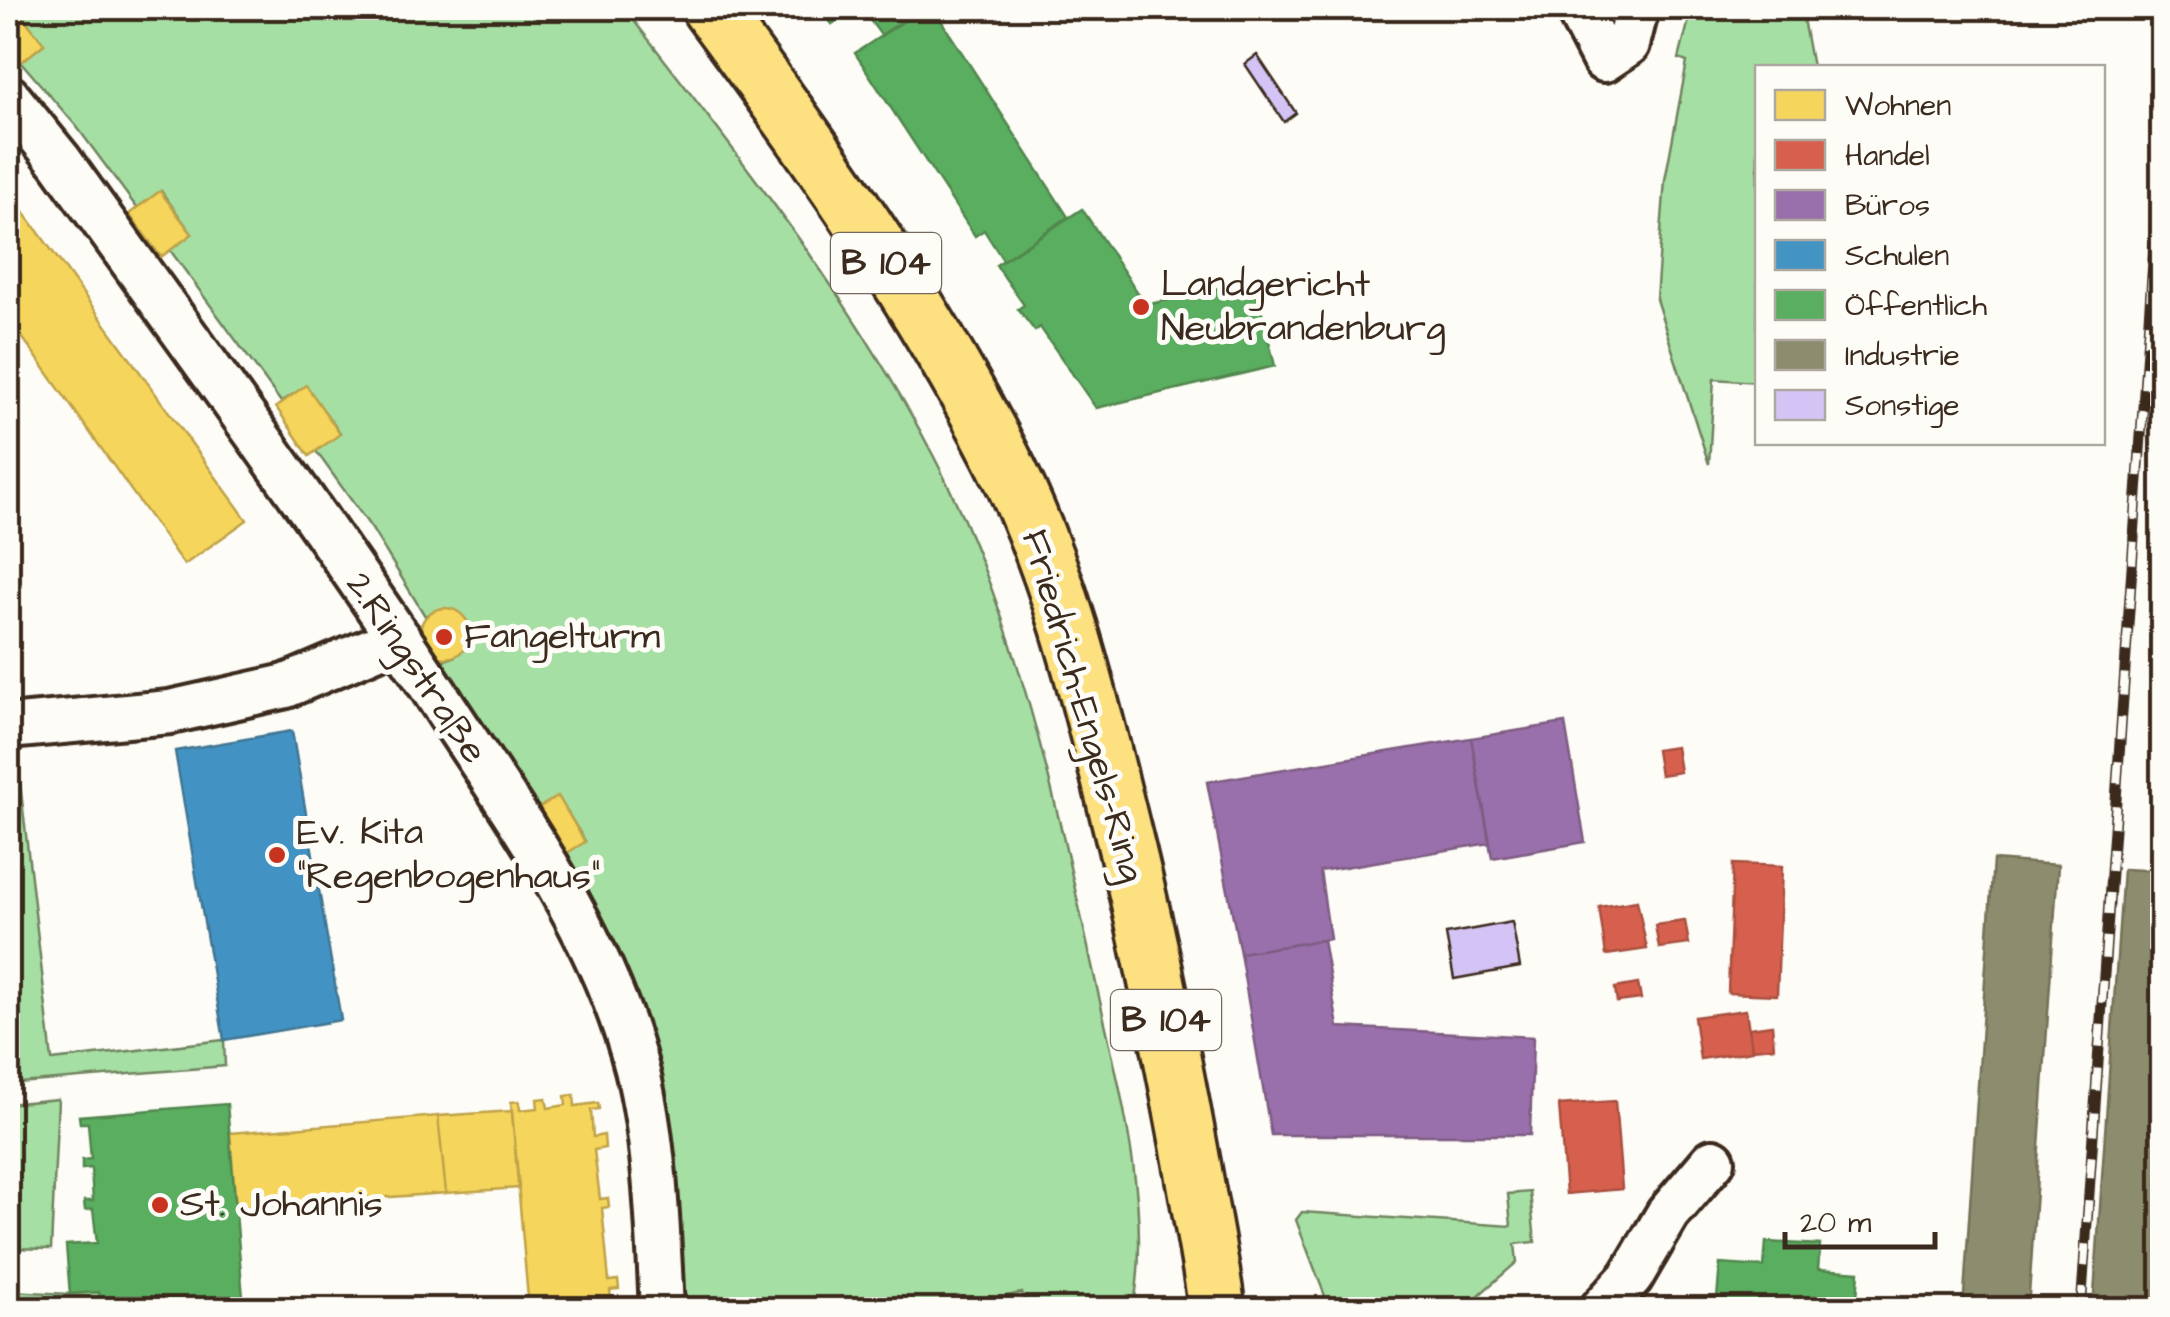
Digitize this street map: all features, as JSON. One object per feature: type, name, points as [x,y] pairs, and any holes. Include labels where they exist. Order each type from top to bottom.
[{"type":"main road","name":"Friedrich-Engels-Ring","points":[[710,8],[790,116],[920,314],[1002,456],[1036,534],[1085,685],[1145,922],[1174,1054],[1217,1310]]},
{"type":"street","points":[[1577,8],[1604,60],[1628,44],[1637,8]]},
{"type":"street","name":"2.Ringstraße","points":[[8,97],[60,161],[399,638],[562,885],[618,1011],[637,1070],[656,1206],[662,1310]]},
{"type":"street","points":[[8,727],[170,712],[286,686],[399,638]]},
{"type":"street","points":[[1601,1310],[1631,1277],[1668,1214],[1713,1161]]},
{"type":"green space","points":[[16,8],[624,8],[789,224],[865,337],[933,455],[989,583],[1050,784],[1123,1107],[1139,1232],[1133,1309],[1027,1309],[1022,1293],[1006,1296],[1009,1309],[684,1309],[679,1205],[659,1077],[561,856],[585,841],[558,797],[535,811],[442,660],[463,649],[468,625],[449,610],[425,616],[372,529],[316,451],[340,433],[306,386],[281,402],[170,250],[192,234],[161,191],[137,208],[77,127],[21,62],[44,44]]},
{"type":"green space","points":[[1692,8],[1801,8],[1812,65],[1755,65],[1755,382],[1714,379],[1709,464],[1656,299],[1665,180],[1687,62],[1679,59]]},
{"type":"green space","points":[[19,774],[52,1060],[224,1040],[225,1066],[8,1084],[8,780]]},
{"type":"green space","points":[[58,1099],[51,1249],[8,1248],[8,1104]]},
{"type":"green space","points":[[1530,1192],[1535,1242],[1515,1244],[1517,1262],[1479,1295],[1479,1309],[1330,1309],[1296,1220],[1302,1212],[1511,1226],[1508,1194]]},
{"type":"green space","points":[[8,1291],[99,1292],[101,1309],[9,1309]]},
{"type":"building: Wohnen","points":[[8,8],[16,8],[44,44],[13,69],[8,62]]},
{"type":"building: Wohnen","points":[[8,190],[247,520],[184,565],[8,317]]},
{"type":"building: Wohnen","points":[[160,191],[192,234],[161,257],[129,214]]},
{"type":"building: Wohnen","points":[[306,385],[340,434],[309,456],[276,407]]},
{"type":"building: Wohnen","name":"Fangelturm","points":[[445,608],[462,616],[470,633],[462,650],[445,658],[428,650],[420,633],[428,616]]},
{"type":"building: Wohnen","points":[[558,796],[585,842],[557,859],[530,813]]},
{"type":"building: Wohnen","points":[[574,1095],[575,1106],[598,1103],[599,1109],[591,1110],[593,1137],[604,1135],[605,1148],[594,1150],[600,1199],[608,1198],[609,1207],[602,1208],[609,1281],[618,1280],[619,1289],[610,1290],[612,1310],[529,1310],[511,1102],[519,1101],[520,1110],[538,1108],[537,1099],[546,1098],[548,1108],[566,1105],[565,1096]]},
{"type":"building: Wohnen","points":[[512,1111],[519,1188],[446,1193],[438,1116]]},
{"type":"building: Wohnen","points":[[438,1116],[446,1193],[236,1208],[230,1133]]},
{"type":"building: Handel","points":[[1676,747],[1680,772],[1660,775],[1656,750]]},
{"type":"building: Handel","points":[[1733,864],[1782,866],[1777,995],[1728,993]]},
{"type":"building: Handel","points":[[1637,901],[1647,949],[1606,955],[1599,907]]},
{"type":"building: Handel","points":[[1685,921],[1689,944],[1659,948],[1655,925]]},
{"type":"building: Handel","points":[[1638,984],[1641,999],[1617,1002],[1615,988]]},
{"type":"building: Handel","points":[[1746,1010],[1752,1051],[1700,1059],[1694,1017]]},
{"type":"building: Handel","points":[[1772,1025],[1774,1047],[1752,1049],[1749,1028]]},
{"type":"building: Handel","points":[[1615,1101],[1622,1189],[1566,1194],[1559,1105]]},
{"type":"building: Büros","points":[[1565,723],[1585,842],[1492,858],[1471,738]]},
{"type":"building: Büros","points":[[1471,738],[1490,843],[1320,871],[1330,939],[1240,953],[1207,782]]},
{"type":"building: Büros","points":[[1323,940],[1338,1027],[1533,1037],[1530,1135],[1271,1135],[1240,953]]},
{"type":"building: Schulen","points":[[292,731],[341,1020],[224,1040],[175,751]]},
{"type":"building: Öffentlich","points":[[820,8],[857,8],[832,24]]},
{"type":"building: Öffentlich","points":[[861,8],[890,8],[901,22],[881,35]]},
{"type":"building: Öffentlich","points":[[924,8],[933,8],[1068,217],[1003,260],[984,230],[975,236],[855,53]]},
{"type":"building: Öffentlich","name":"Landgericht Neubrandenburg","points":[[1082,209],[1146,305],[1254,280],[1275,366],[1096,408],[1040,327],[1035,331],[1018,309],[1024,305],[996,265]]},
{"type":"building: Öffentlich","name":"St. Johannis","points":[[227,1104],[244,1310],[101,1310],[99,1292],[70,1294],[66,1245],[97,1243],[93,1209],[85,1210],[84,1201],[93,1201],[91,1168],[82,1169],[82,1160],[91,1159],[88,1123],[80,1123],[79,1116]]},
{"type":"building: Öffentlich","points":[[1766,1242],[1820,1245],[1818,1269],[1859,1272],[1856,1310],[1716,1310],[1720,1264],[1764,1267]]},
{"type":"building: Industrie","points":[[1993,860],[2058,865],[2028,1310],[1963,1310]]},
{"type":"building: Industrie","points":[[2123,869],[2162,871],[2162,1194],[2155,1310],[2093,1310]]},
{"type":"building: Sonstige","points":[[1257,55],[1296,113],[1284,122],[1245,64]]},
{"type":"building: Sonstige","points":[[1512,922],[1520,967],[1454,979],[1446,934]]},
{"type":"railway","points":[[2081,1310],[2162,130]]},
{"type":"place","name":"Landgericht Neubrandenburg","points":[[1141,307]]},
{"type":"place","name":"Fangelturm","points":[[444,637]]},
{"type":"place","name":"Ev. Kita \"Regenbogenhaus\"","points":[[277,855]]},
{"type":"place","name":"St. Johannis","points":[[160,1205]]}]
